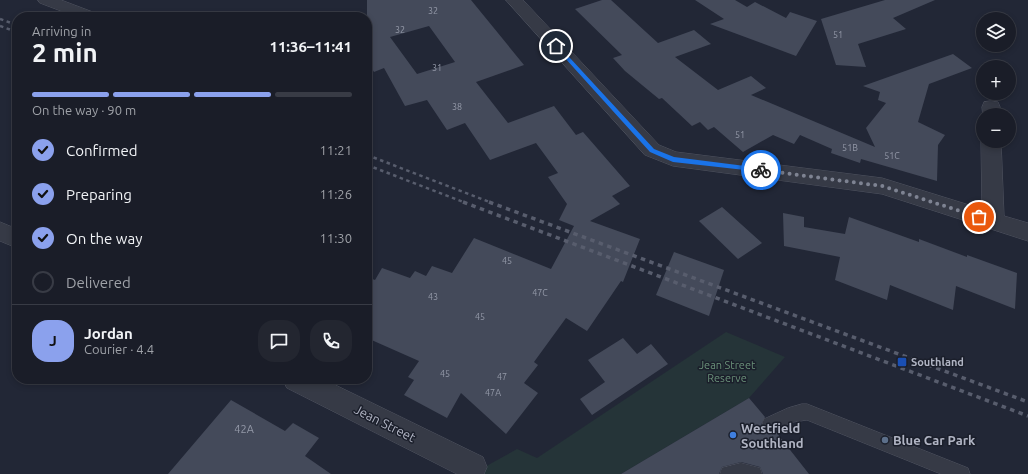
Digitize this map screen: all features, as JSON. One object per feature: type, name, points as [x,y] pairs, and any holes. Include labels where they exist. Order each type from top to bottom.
[{"type":"street","points":[[46,0],[78,12]]},
{"type":"street","points":[[514,0],[652,150],[673,159],[882,186],[1028,232]]},
{"type":"street","points":[[991,148],[993,221]]},
{"type":"street","points":[[0,230],[12,236]]},
{"type":"street","name":"Jean Street","points":[[306,384],[473,467]]},
{"type":"lane","points":[[770,425],[791,414],[807,412],[962,474]]},
{"type":"lane","points":[[728,474],[741,471],[754,474]]},
{"type":"green space","name":"Jean Street Reserve","points":[[726,332],[785,357],[749,398],[621,474],[472,474],[517,449],[537,458]]},
{"type":"building","points":[[367,0],[471,0],[524,65],[476,82],[508,123],[554,106],[576,135],[583,132],[630,186],[612,196],[620,204],[590,221],[640,239],[623,282],[621,281],[587,331],[566,318],[534,362],[538,365],[524,383],[538,393],[506,434],[461,393],[447,418],[404,395],[414,380],[408,377],[419,361],[372,340],[372,279],[375,280],[382,268],[410,278],[415,271],[426,276],[432,266],[452,273],[474,238],[551,269],[574,226],[559,220],[567,204],[548,177],[558,173],[536,143],[490,160],[465,123],[447,130],[427,100],[405,106],[384,68],[374,72],[372,69],[372,12],[367,12]],"holes":[[[429,26],[455,62],[417,74],[390,37]]]},
{"type":"building","points":[[602,0],[611,0],[658,43],[694,30],[711,44],[675,57],[718,90],[751,76],[766,88],[751,95],[875,147],[866,128],[886,103],[878,100],[880,92],[863,86],[953,54],[972,68],[929,84],[918,122],[945,135],[938,145],[937,181],[861,159],[860,163],[831,153],[832,149],[800,135],[794,144],[773,135],[743,152],[714,127],[708,130],[700,122],[692,126],[662,98],[659,99],[625,71],[613,58],[622,55],[575,9]]},
{"type":"building","points":[[695,0],[735,0],[747,7],[755,2],[786,18],[790,12],[817,21],[796,56],[710,24],[724,19]]},
{"type":"building","points":[[885,0],[935,0],[893,18],[906,29],[858,44],[866,67],[836,65],[821,19]]},
{"type":"building","points":[[722,207],[762,243],[738,259],[699,221]]},
{"type":"building","points":[[783,213],[804,217],[804,227],[845,234],[849,217],[919,242],[919,239],[967,257],[967,255],[1017,273],[1015,309],[956,286],[953,310],[890,285],[887,300],[835,280],[840,257],[784,246]]},
{"type":"building","points":[[674,252],[724,270],[709,316],[656,295]]},
{"type":"building","points":[[623,338],[637,354],[651,344],[668,364],[592,415],[580,399],[605,382],[588,360]]},
{"type":"building","name":"Westfield Southland","points":[[749,398],[765,417],[761,425],[763,431],[770,434],[776,432],[809,474],[763,474],[760,467],[741,462],[722,467],[719,474],[621,474]]},
{"type":"building","points":[[231,400],[285,431],[293,423],[319,438],[305,456],[331,474],[168,474]]},
{"type":"railway","points":[[0,19],[12,23]]},
{"type":"railway","points":[[0,26],[12,30]]},
{"type":"railway","points":[[372,157],[492,203]]},
{"type":"railway","points":[[372,167],[466,203]]},
{"type":"railway","points":[[463,202],[1028,416]]},
{"type":"railway","points":[[489,202],[1028,402]]},
{"type":"way so far","points":[[761,170],[882,186],[979,217]]},
{"type":"place","name":"Southland","points":[[902,362]]},
{"type":"place","name":"Westfield Southland","points":[[733,435]]},
{"type":"place","name":"Blue Car Park","points":[[885,440]]},
{"type":"route","points":[[556,46],[652,150],[673,159],[761,170]]}]
